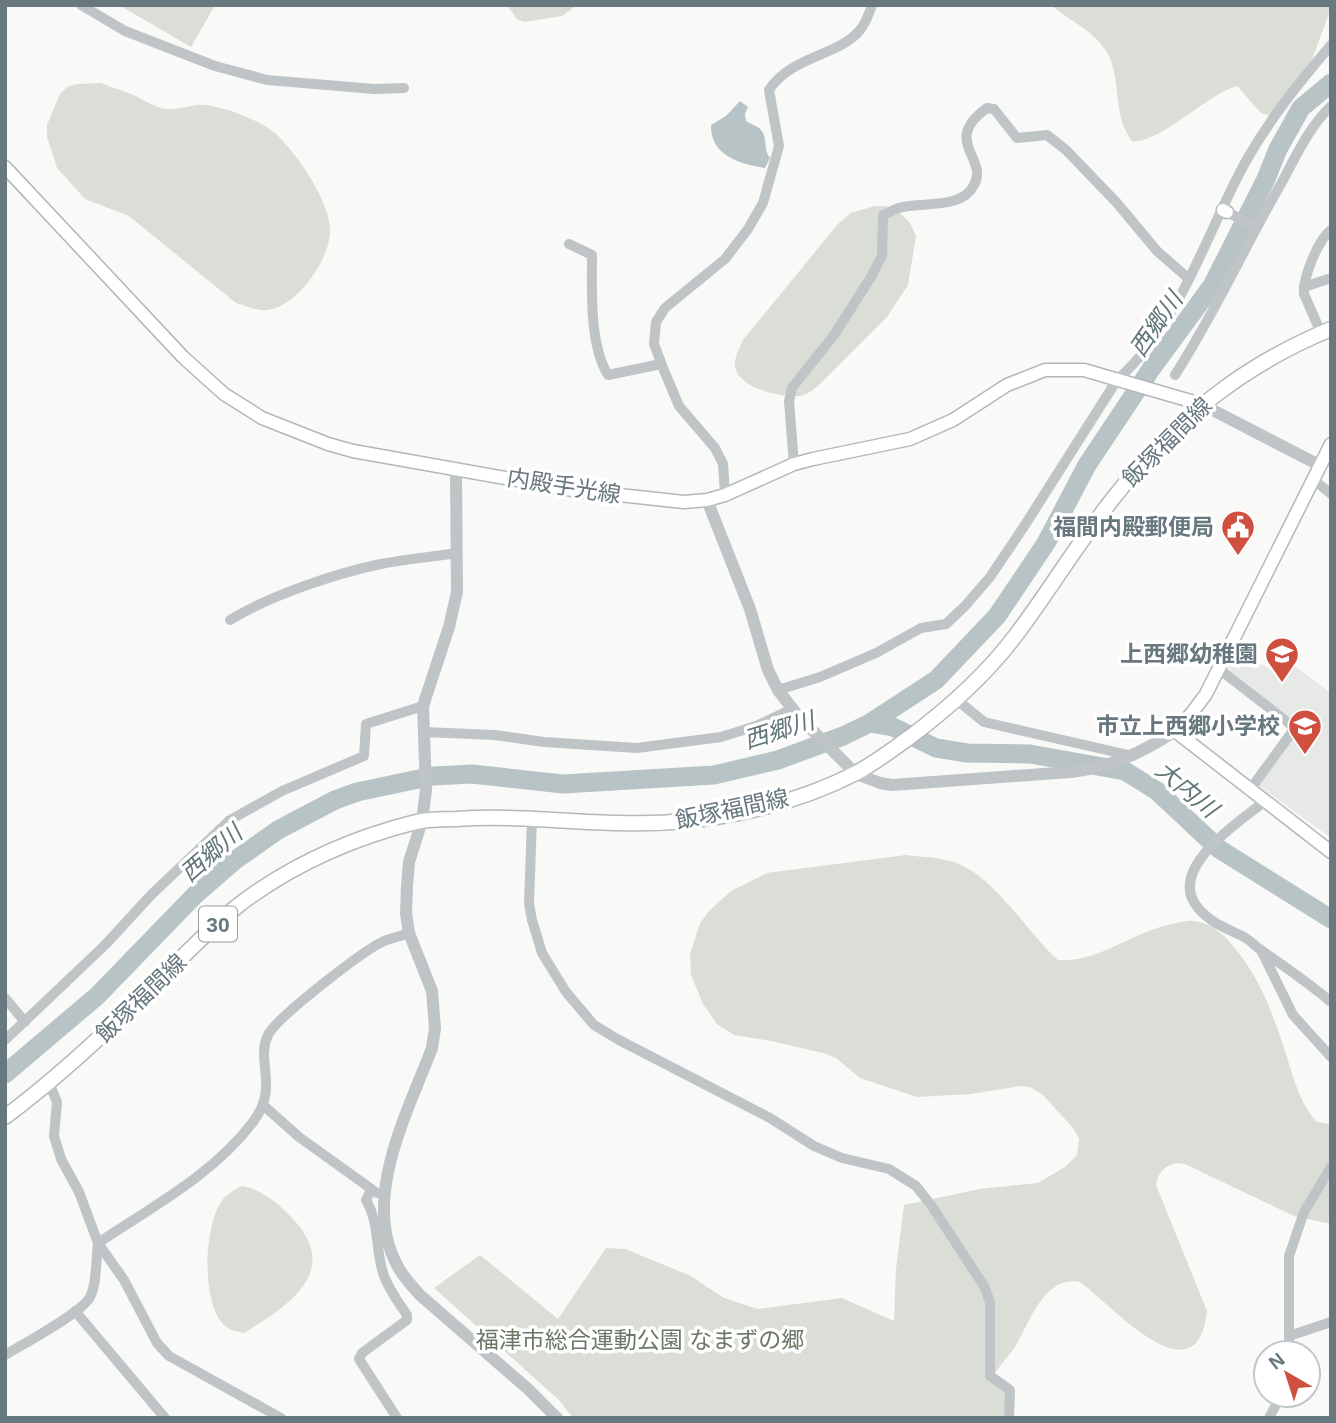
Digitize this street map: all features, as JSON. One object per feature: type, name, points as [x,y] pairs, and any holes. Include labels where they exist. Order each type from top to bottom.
[{"type":"main road","name":"内殿手光線","points":[[5,167],[183,358],[224,394],[262,418],[328,444],[586,491],[684,502],[725,495],[794,464],[910,439],[953,420],[1007,385],[1045,370],[1084,370],[1201,404]]},
{"type":"main road","name":"飯塚福間線","points":[[5,1117],[96,1042],[238,905],[296,867],[348,842],[422,821],[487,817],[621,824],[706,819],[772,805],[856,774],[923,727],[977,680],[1017,634],[1121,488],[1167,435],[1201,404],[1267,359],[1326,331]]},
{"type":"main road","points":[[1331,444],[1206,694],[1175,731],[1331,852]]},
{"type":"street","points":[[81,5],[125,31],[215,66],[267,80],[373,89],[404,88]]},
{"type":"street","points":[[725,495],[723,464],[715,448],[679,405],[661,364],[654,344],[656,322],[665,308],[725,259],[748,229],[763,203],[779,146],[769,90],[786,71],[859,32],[872,5]]},
{"type":"street","points":[[778,691],[820,677],[876,653],[920,628],[946,624],[990,577],[1119,380],[1137,362],[1159,332],[1225,211],[1246,162],[1285,99],[1331,46]]},
{"type":"street","points":[[1175,375],[1214,310],[1254,226],[1313,127],[1331,106]]},
{"type":"street","points":[[794,464],[789,401],[792,388],[834,335],[871,277],[882,256],[883,215],[901,207],[951,202],[972,189],[976,182],[975,170],[965,137],[968,125],[987,108],[994,109],[1017,138],[1047,135],[1066,150],[1117,203],[1157,251],[1189,279]]},
{"type":"street","points":[[1225,211],[1254,226]]},
{"type":"street","points":[[1326,331],[1304,293],[1304,286],[1325,234],[1331,230]]},
{"type":"street","points":[[569,244],[592,255],[592,304],[596,336],[608,375],[661,364]]},
{"type":"street","points":[[1304,286],[1331,278]]},
{"type":"street","points":[[1201,404],[1321,466]]},
{"type":"street","points":[[397,1418],[359,1359],[362,1353],[407,1320],[407,1315],[385,1279],[372,1210],[366,1200],[377,1193],[388,1168],[432,1048],[435,1028],[432,991],[409,933],[406,913],[407,886],[409,862],[422,821],[426,790],[423,706],[449,627],[457,592],[456,469]]},
{"type":"street","points":[[1314,480],[1331,494]]},
{"type":"street","points":[[708,500],[738,574],[768,670],[778,691],[856,774],[880,783],[905,785],[1095,769],[1133,756],[1175,731]]},
{"type":"street","points":[[230,620],[256,604],[345,574],[381,564],[456,553]]},
{"type":"street","points":[[1219,669],[1295,728],[1249,791]]},
{"type":"street","points":[[957,699],[984,722],[1133,756]]},
{"type":"street","points":[[5,1040],[106,944],[150,895],[230,820],[282,791],[364,756],[366,724],[423,706]]},
{"type":"street","points":[[425,737],[495,735],[544,742],[636,748],[721,737],[795,712]]},
{"type":"street","points":[[1264,802],[1221,834],[1192,871],[1189,881],[1190,895],[1198,908],[1222,928],[1245,938],[1273,957],[1331,1002]]},
{"type":"street","points":[[532,819],[529,903],[532,920],[542,953],[566,992],[594,1025],[619,1040],[770,1118],[814,1146],[842,1158],[889,1169],[916,1186],[984,1286],[990,1302],[990,1376],[1010,1390],[1009,1418]]},
{"type":"street","points":[[98,1242],[203,1172],[253,1122],[267,1096],[265,1047],[268,1035],[281,1017],[371,949],[409,933]]},
{"type":"street","points":[[1262,951],[1293,1015],[1331,1058]]},
{"type":"street","points":[[5,998],[25,1022]]},
{"type":"street","points":[[49,1083],[57,1102],[54,1136],[61,1159],[79,1192],[98,1242],[124,1280],[157,1343],[169,1356],[281,1418]]},
{"type":"street","points":[[263,1105],[299,1137],[377,1193],[390,1248],[396,1265],[406,1280],[420,1296],[528,1389],[557,1418]]},
{"type":"street","points":[[1331,1167],[1304,1213],[1289,1256],[1289,1336],[1331,1322]]},
{"type":"street","points":[[5,1356],[89,1299],[93,1290],[98,1242]]},
{"type":"street","points":[[75,1311],[165,1418]]},
{"type":"shaded area","points":[[740,101],[748,107],[746,121],[763,133],[770,158],[765,168],[736,161],[715,144],[711,125],[726,116]]},
{"type":"shaded area","name":"市立上西郷小学校","points":[[1237,647],[1281,677],[1291,663],[1328,691],[1331,689],[1331,838],[1258,785],[1301,728],[1230,671],[1228,666]]},
{"type":"green space","points":[[119,5],[215,5],[191,47]]},
{"type":"green space","points":[[507,5],[577,5],[562,16],[524,22],[517,19]]},
{"type":"green space","points":[[1051,5],[1331,5],[1331,8],[1303,84],[1271,116],[1261,113],[1237,86],[1155,135],[1132,141],[1121,119],[1114,73],[1106,51],[1087,31]]},
{"type":"green space","points":[[101,83],[162,108],[205,105],[227,110],[261,124],[276,134],[311,179],[329,219],[329,242],[324,255],[310,280],[300,291],[278,307],[267,310],[236,303],[129,216],[85,199],[57,168],[47,137],[47,125],[60,94],[67,87]]},
{"type":"green space","points":[[875,206],[886,206],[898,211],[910,223],[916,236],[908,285],[887,317],[818,386],[806,394],[775,394],[745,381],[738,375],[735,367],[743,340],[838,224],[851,213]]},
{"type":"green space","name":"福津市総合運動公園 なまずの郷","points":[[906,855],[950,861],[966,867],[1008,904],[1058,960],[1088,957],[1144,933],[1186,921],[1206,924],[1221,933],[1242,957],[1263,993],[1296,1086],[1310,1114],[1317,1122],[1331,1124],[1331,1224],[1294,1216],[1187,1165],[1171,1164],[1160,1174],[1156,1185],[1207,1311],[1200,1337],[1187,1349],[1170,1348],[1131,1325],[1080,1282],[1067,1282],[1057,1286],[1040,1302],[1015,1347],[995,1373],[1013,1386],[1013,1418],[573,1418],[559,1400],[434,1288],[480,1255],[558,1319],[606,1248],[625,1249],[689,1275],[724,1298],[758,1309],[842,1298],[894,1321],[896,1269],[904,1205],[980,1189],[1038,1183],[1065,1167],[1077,1155],[1079,1139],[1073,1128],[1043,1095],[1030,1087],[917,1097],[860,1078],[836,1058],[823,1053],[734,1035],[717,1024],[703,1004],[691,975],[690,954],[700,923],[731,891],[767,873]]},
{"type":"green space","points":[[242,1186],[263,1194],[287,1213],[306,1237],[312,1255],[311,1271],[292,1299],[244,1333],[224,1325],[211,1300],[208,1283],[208,1246],[215,1214],[225,1197]]},
{"type":"waterway","name":"西郷川","points":[[5,1074],[97,996],[196,894],[234,861],[278,830],[335,800],[357,792],[433,776],[472,774],[563,784],[714,775],[778,760],[843,736],[870,723],[936,680],[997,616],[1046,543],[1087,465],[1151,369],[1212,286],[1266,179],[1278,149],[1301,108],[1331,83]]},
{"type":"waterway","name":"大内川","points":[[870,723],[893,727],[936,748],[967,753],[1030,754],[1125,771],[1157,791],[1219,849],[1331,919]]},
{"type":"place","name":"福間内殿郵便局","points":[[1238,557]]},
{"type":"place","name":"上西郷幼稚園","points":[[1282,684]]},
{"type":"place","name":"市立上西郷小学校","points":[[1305,756]]}]
